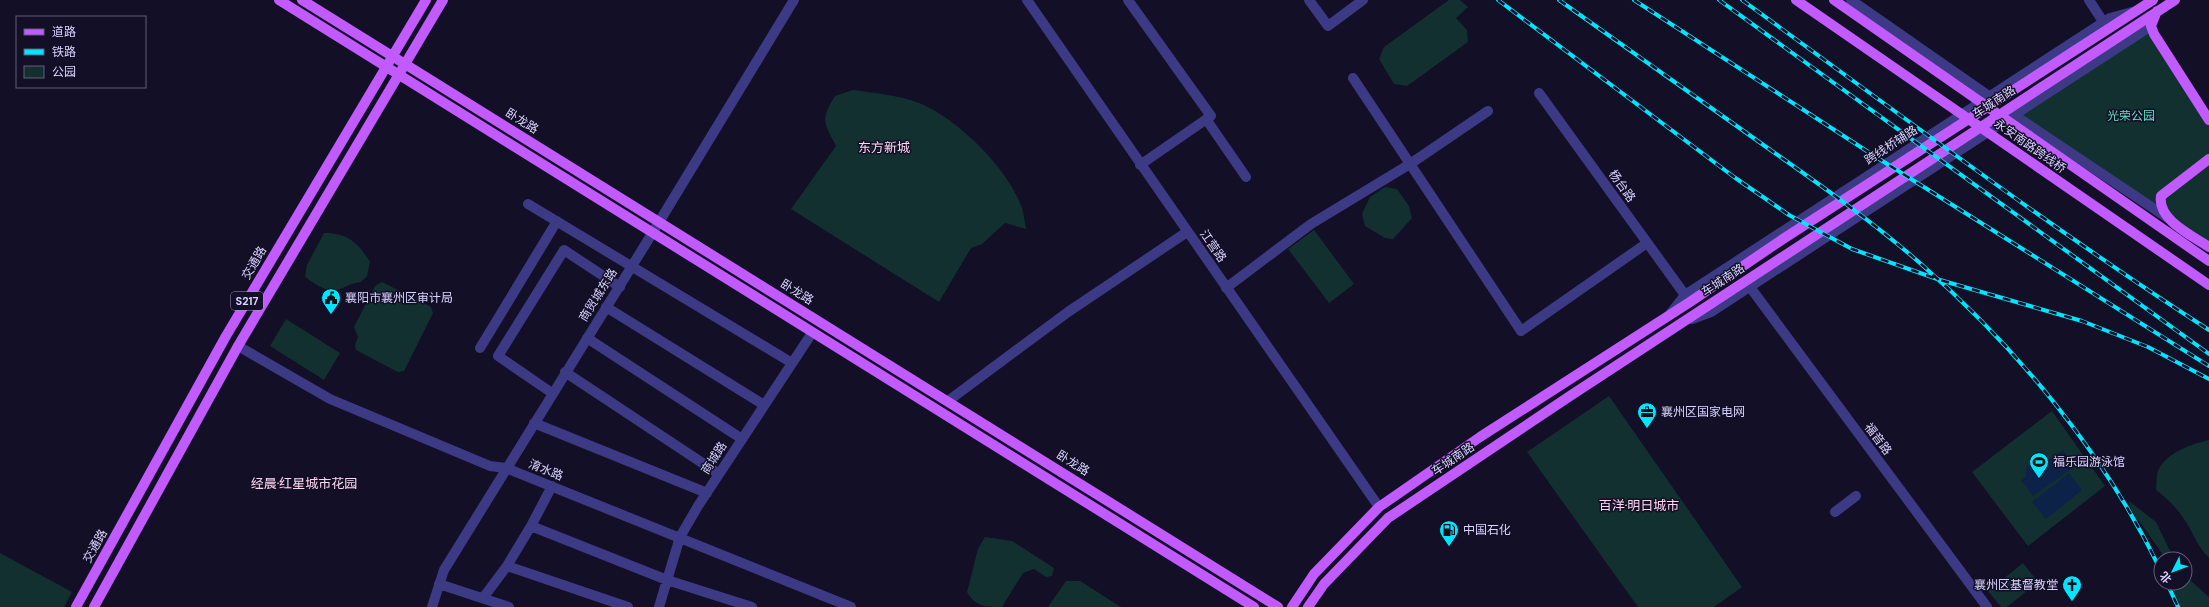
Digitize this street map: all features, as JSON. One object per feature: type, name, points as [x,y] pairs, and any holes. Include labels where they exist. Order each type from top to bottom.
[{"type":"main road","name":"卧龙路","points":[[279,0],[1254,607]]},
{"type":"main road","name":"卧龙路","points":[[302,0],[660,221],[1278,607]]},
{"type":"main road","name":"交通路","points":[[76,607],[226,336],[385,65],[426,0]]},
{"type":"main road","name":"S217","points":[[94,607],[238,346],[442,0]]},
{"type":"main road","name":"永安南路跨线桥","points":[[1796,0],[2209,285]]},
{"type":"main road","name":"永安南路跨线桥","points":[[1834,0],[2209,261]]},
{"type":"main road","name":"车城南路","points":[[1292,607],[1314,574],[1379,507],[1480,437],[2153,0]]},
{"type":"main road","name":"车城南路","points":[[1308,607],[1324,584],[1388,518],[1684,321],[2175,0]]},
{"type":"main road","points":[[2157,11],[2151,26],[2154,34],[2209,120]]},
{"type":"main road","points":[[2209,159],[2162,196],[2160,204],[2168,218],[2209,247]]},
{"type":"street","name":"商贸城东路","points":[[432,607],[444,570],[552,393],[620,287],[794,0]]},
{"type":"street","name":"江营路","points":[[1027,0],[1140,165],[1379,507]]},
{"type":"street","points":[[1128,0],[1211,116],[1140,165]]},
{"type":"street","points":[[1309,0],[1328,26],[1363,0]]},
{"type":"street","points":[[1851,0],[1990,96]]},
{"type":"street","points":[[2089,0],[2102,20]]},
{"type":"street","name":"跨线桥辅路","points":[[1670,315],[1685,295],[1990,96],[2110,18],[2136,11]]},
{"type":"street","points":[[1684,321],[1711,312],[2151,26]]},
{"type":"street","points":[[1353,78],[1521,331],[1647,244]]},
{"type":"street","name":"杨台路","points":[[1539,93],[1685,295]]},
{"type":"street","points":[[1226,288],[1311,224],[1410,164],[1488,111]]},
{"type":"street","points":[[2014,115],[2168,218]]},
{"type":"street","points":[[1206,119],[1246,177]]},
{"type":"street","points":[[528,204],[792,363]]},
{"type":"street","points":[[480,348],[557,221]]},
{"type":"street","points":[[948,401],[1068,312],[1187,232]]},
{"type":"street","points":[[552,393],[498,356],[564,250],[620,287]]},
{"type":"street","name":"福音路","points":[[1750,287],[1987,607]]},
{"type":"street","points":[[606,307],[764,406]]},
{"type":"street","name":"商城路","points":[[659,607],[680,537],[719,474],[812,333]]},
{"type":"street","points":[[587,338],[742,439]]},
{"type":"street","name":"淯水路","points":[[238,346],[330,399],[490,466],[506,468],[848,606]]},
{"type":"street","points":[[566,372],[719,474]]},
{"type":"street","points":[[534,423],[707,493]]},
{"type":"street","points":[[483,598],[507,566],[531,526],[552,486]]},
{"type":"street","points":[[1835,512],[1856,496]]},
{"type":"street","points":[[531,526],[667,580],[752,607]]},
{"type":"street","points":[[507,566],[628,607]]},
{"type":"street","points":[[439,584],[509,607]]},
{"type":"green space","points":[[1449,0],[1460,0],[1468,7],[1456,18],[1467,30],[1468,42],[1407,86],[1394,84],[1379,59],[1384,47]]},
{"type":"green space","name":"光荣公园","points":[[2151,26],[2209,120],[2209,247],[2014,115]]},
{"type":"green space","points":[[853,90],[911,100],[934,110],[950,121],[980,146],[994,161],[1015,193],[1022,208],[1026,229],[1005,223],[982,244],[971,248],[939,302],[791,209],[836,146],[825,121],[830,104],[835,96]]},
{"type":"green space","points":[[1385,187],[1397,189],[1409,206],[1412,218],[1393,239],[1385,238],[1365,226],[1362,214],[1370,197]]},
{"type":"green space","points":[[1314,230],[1354,284],[1329,303],[1288,249]]},
{"type":"green space","points":[[324,233],[332,233],[351,240],[366,255],[370,262],[367,276],[361,282],[331,290],[322,288],[305,277],[307,265]]},
{"type":"green space","points":[[382,282],[431,307],[433,313],[404,371],[398,372],[356,350],[355,345],[358,337],[354,327],[375,286]]},
{"type":"green space","points":[[286,319],[340,353],[324,380],[270,346]]},
{"type":"green space","points":[[1609,396],[1742,587],[1714,607],[1638,607],[1527,452]]},
{"type":"green space","name":"福乐园游泳馆","points":[[2052,411],[2105,486],[2028,546],[1972,472]]},
{"type":"green space","points":[[2209,440],[2209,558],[2199,545],[2180,513],[2156,490],[2158,471],[2167,459],[2180,450]]},
{"type":"green space","points":[[2129,501],[2156,522],[2170,551],[2160,551],[2132,511]]},
{"type":"green space","points":[[985,537],[1012,541],[1054,568],[1052,576],[1046,577],[1034,569],[1023,573],[1002,607],[986,606],[974,601],[967,592],[978,549]]},
{"type":"green space","points":[[0,553],[72,592],[64,607],[0,607]]},
{"type":"green space","points":[[2023,563],[2038,582],[2007,607],[2001,607],[1988,591]]},
{"type":"green space","points":[[1066,581],[1080,581],[1121,607],[1048,607]]},
{"type":"green space","points":[[2193,583],[2209,597],[2209,607],[2176,607],[2173,591],[2193,591]]},
{"type":"water","points":[[2063,450],[2074,467],[2033,496],[2021,480],[2026,477],[2026,467],[2034,461],[2044,463]]},
{"type":"water","points":[[2069,473],[2082,490],[2046,519],[2032,502]]},
{"type":"railway","points":[[1498,0],[1734,177],[1789,215],[1852,249],[1940,280],[2082,321],[2148,347],[2209,379]]},
{"type":"railway","points":[[1559,0],[1843,202],[1883,232],[1957,297],[1992,331],[2025,368],[2086,445],[2114,486],[2139,528],[2153,555]]},
{"type":"railway","points":[[1634,0],[1876,157],[2209,366]]},
{"type":"railway","points":[[1719,0],[2209,354]]},
{"type":"railway","points":[[1742,0],[2090,251],[2209,330]]},
{"type":"railway","points":[[2171,591],[2178,607]]},
{"type":"place","name":"襄阳市襄州区审计局","points":[[331,315]]},
{"type":"place","name":"襄州区国家电网","points":[[1647,429]]},
{"type":"place","name":"福乐园游泳馆","points":[[2039,479]]},
{"type":"place","name":"中国石化","points":[[1449,547]]},
{"type":"place","name":"襄州区基督教堂","points":[[2072,602]]},
{"type":"district","name":"东方新城","points":[[884,147]]},
{"type":"district","name":"经晨·红星城市花园","points":[[304,483]]},
{"type":"district","name":"百洋·明日城市","points":[[1639,505]]}]
